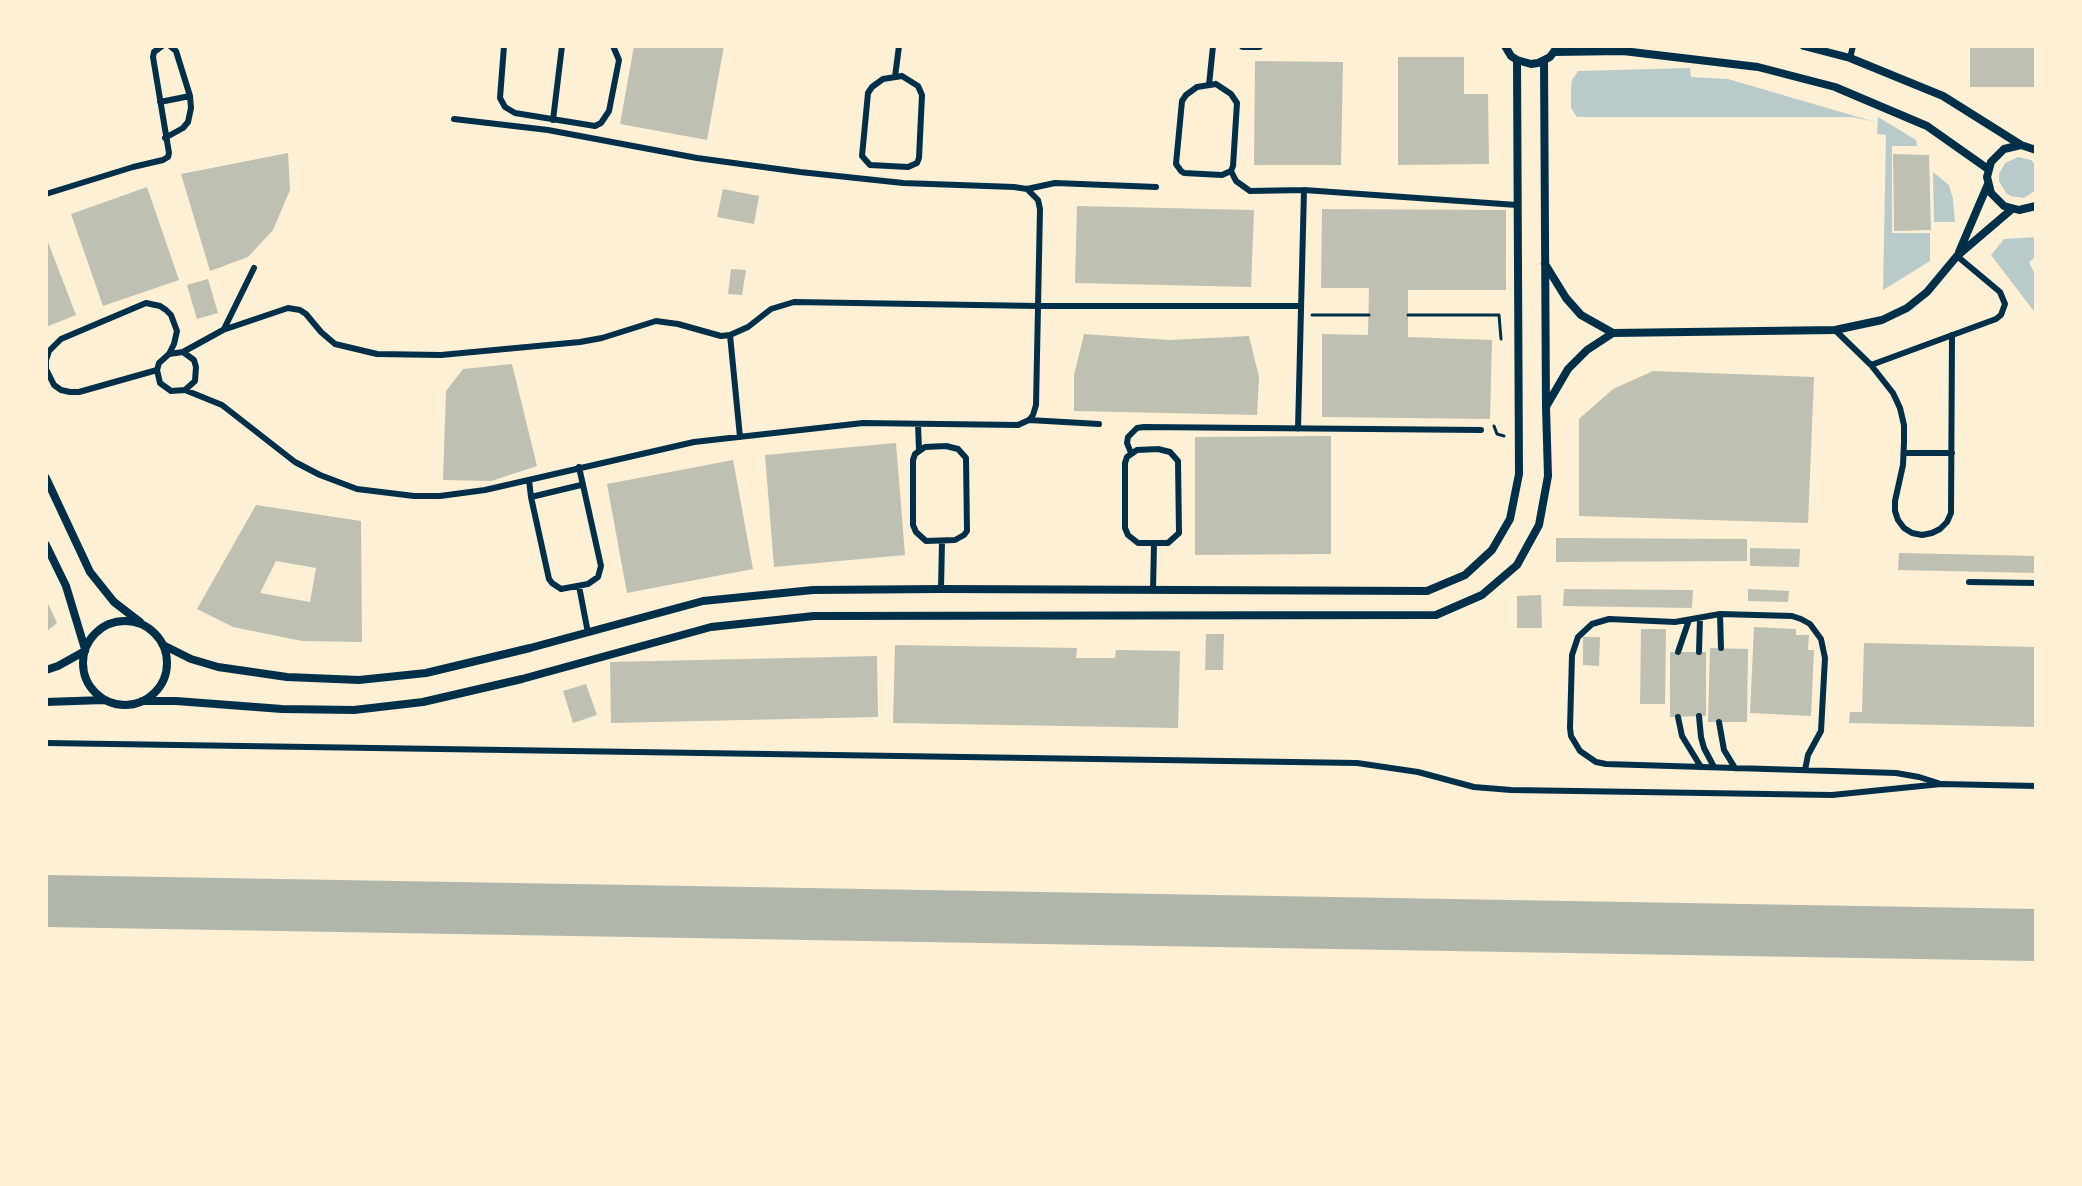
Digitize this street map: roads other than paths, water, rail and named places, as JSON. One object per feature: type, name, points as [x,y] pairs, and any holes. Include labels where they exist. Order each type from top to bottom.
[{"type":"street","points":[[1243,46],[1259,46]]},
{"type":"street","points":[[1505,46],[1511,56],[1531,64],[1544,61],[1556,49],[1623,51],[1758,67],[1835,87],[1927,126],[1988,169]]},
{"type":"street","points":[[1804,46],[1850,58],[1943,96],[2021,145],[2036,150]]},
{"type":"street","points":[[163,645],[191,659],[218,667],[287,677],[359,680],[426,673],[703,601],[813,590],[1427,591],[1465,575],[1492,550],[1510,519],[1519,474],[1517,60]]},
{"type":"street","points":[[142,701],[354,710],[423,702],[537,675],[711,627],[814,616],[1436,615],[1482,595],[1517,565],[1539,525],[1548,476],[1544,61]]},
{"type":"street","points":[[1957,256],[1988,184],[1988,169],[2004,149],[2021,145]]},
{"type":"street","points":[[1988,184],[1996,200],[2012,209],[2027,210],[2036,206]]},
{"type":"street","points":[[1545,263],[1566,298],[1581,315],[1613,333],[1835,330],[1882,320],[1907,308],[1927,292],[1957,256],[2012,209]]},
{"type":"street","points":[[1546,407],[1568,369],[1587,350],[1613,333]]},
{"type":"street","points":[[46,478],[90,572],[114,602],[155,634],[167,658],[162,683],[154,694],[142,701],[130,705],[104,700],[46,702]]},
{"type":"street","points":[[46,545],[66,586],[85,650],[84,672],[88,683],[104,700]]},
{"type":"street","points":[[46,670],[85,650],[92,637],[103,627],[131,621],[144,625]]},
{"type":"lane","points":[[46,194],[166,159],[169,155],[153,57],[162,46]]},
{"type":"lane","points":[[165,138],[183,128],[191,115],[190,96],[176,51],[170,46]]},
{"type":"lane","points":[[504,46],[500,98],[509,111],[595,126],[606,118],[619,60],[613,46]]},
{"type":"lane","points":[[553,120],[562,46]]},
{"type":"lane","points":[[895,77],[899,46]]},
{"type":"lane","points":[[1209,85],[1213,46]]},
{"type":"lane","points":[[1850,58],[1853,46]]},
{"type":"lane","points":[[902,76],[918,86],[922,95],[917,163],[908,167],[867,163],[862,156],[868,93],[877,82],[902,76]]},
{"type":"lane","points":[[1216,84],[1231,94],[1237,103],[1231,171],[1222,175],[1184,173],[1176,164],[1182,101],[1197,87],[1216,84]]},
{"type":"lane","points":[[160,102],[190,96]]},
{"type":"lane","points":[[185,390],[222,405],[295,462],[332,480],[357,489],[388,494],[440,496],[485,490],[694,442],[863,423],[1018,425],[1033,415],[1036,405],[1040,209],[1038,200],[1027,189],[903,183],[800,172],[697,158],[548,130],[454,119]]},
{"type":"lane","points":[[865,179],[867,163]]},
{"type":"lane","points":[[1231,171],[1236,181],[1250,191],[1304,190],[1517,205]]},
{"type":"lane","points":[[1027,189],[1055,183],[1156,187]]},
{"type":"lane","points":[[1298,429],[1304,190]]},
{"type":"lane","points":[[1871,365],[2001,315],[2005,304],[2000,292],[1957,256]]},
{"type":"lane","points":[[223,330],[254,268]]},
{"type":"lane","points":[[169,354],[183,352],[223,330],[288,308],[306,314],[335,344],[377,354],[441,355],[580,342],[656,321],[721,336],[730,335],[748,327],[771,309],[794,302],[1301,310]]},
{"type":"lane","points":[[157,370],[70,392],[61,390],[48,378],[46,360],[54,344],[61,339],[146,303],[160,306],[171,315],[177,331],[169,354],[159,363],[157,370],[160,383],[178,392],[195,381],[194,360],[183,352]]},
{"type":"lane","points":[[1835,330],[1871,365],[1893,393],[1900,408],[1904,425],[1904,453],[1895,511],[1904,528],[1922,535],[1940,529],[1951,513],[1952,335]]},
{"type":"lane","points":[[730,335],[740,437]]},
{"type":"lane","points":[[1029,420],[1099,424]]},
{"type":"lane","points":[[918,424],[919,450]]},
{"type":"lane","points":[[1131,453],[1128,437],[1137,428],[1144,427],[1481,430]]},
{"type":"lane","points":[[946,446],[958,449],[966,458],[967,531],[960,539],[926,541],[916,532],[913,525],[913,460],[919,450],[946,446]]},
{"type":"lane","points":[[1158,449],[1170,452],[1178,461],[1179,533],[1168,543],[1138,543],[1125,528],[1125,463],[1131,453],[1158,449]]},
{"type":"lane","points":[[1904,453],[1952,453]]},
{"type":"lane","points":[[529,480],[549,579],[561,589],[579,586],[593,582],[601,566],[579,467]]},
{"type":"lane","points":[[531,497],[581,485]]},
{"type":"lane","points":[[941,589],[942,541]]},
{"type":"lane","points":[[1153,590],[1154,544]]},
{"type":"lane","points":[[1969,582],[2036,583]]},
{"type":"lane","points":[[579,586],[588,633]]},
{"type":"lane","points":[[1720,614],[1721,648]]},
{"type":"lane","points":[[1805,770],[1822,724],[1825,658],[1821,639],[1810,624],[1792,616],[1720,614],[1675,622],[1609,619],[1585,629],[1578,637],[1572,655],[1571,736],[1580,751],[1596,762],[1606,764],[1896,773],[1941,784]]},
{"type":"lane","points":[[1699,652],[1700,618]]},
{"type":"lane","points":[[1678,652],[1689,620]]},
{"type":"lane","points":[[1699,716],[1704,748],[1714,767]]},
{"type":"lane","points":[[1678,717],[1682,736],[1701,767]]},
{"type":"lane","points":[[1719,722],[1724,750],[1735,768]]},
{"type":"lane","points":[[46,743],[1357,763],[1398,768],[1474,787],[1511,790],[1832,795],[1941,784],[2036,786]]}]
